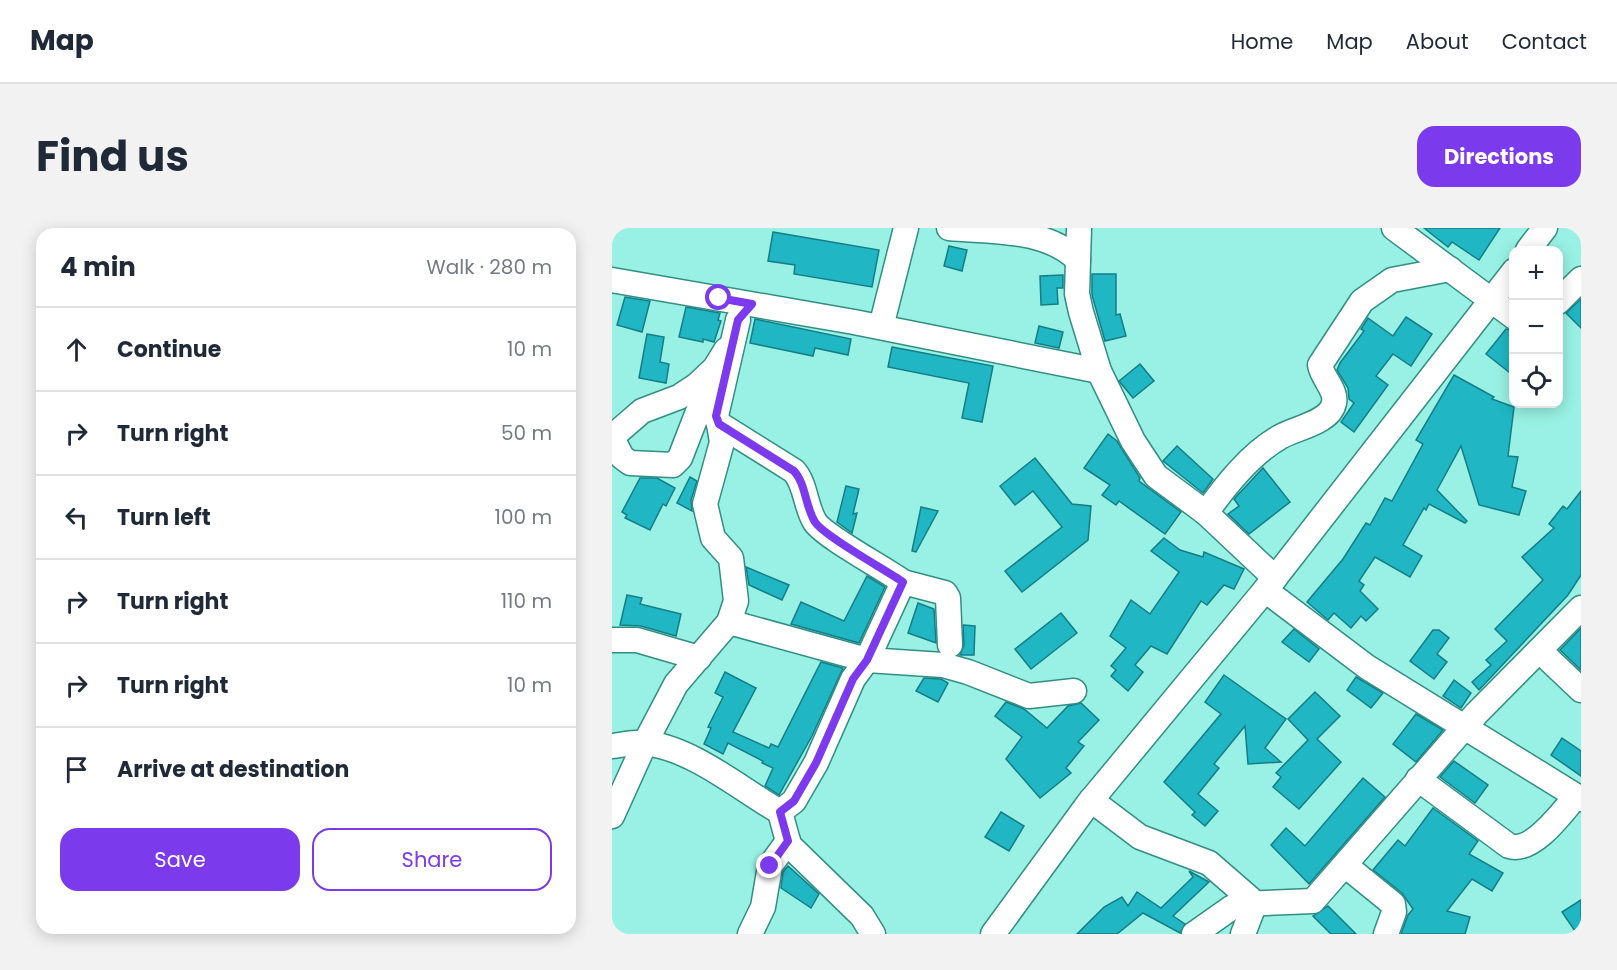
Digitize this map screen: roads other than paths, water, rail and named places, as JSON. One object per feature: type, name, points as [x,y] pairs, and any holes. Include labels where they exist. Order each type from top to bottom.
[{"type":"street","points":[[881,327],[906,228]]},
{"type":"street","points":[[949,228],[1018,234],[1049,240],[1067,249],[1078,260]]},
{"type":"street","points":[[1079,228],[1077,294],[1099,371],[1133,441],[1156,476],[1206,513],[1270,584],[1367,667],[1578,797],[1526,847],[1517,849],[1509,846],[1418,779]]},
{"type":"street","points":[[1394,228],[1494,299],[1509,312]]},
{"type":"street","points":[[1531,246],[1545,228]]},
{"type":"street","points":[[1206,513],[1225,486],[1279,437],[1326,416],[1332,409],[1335,402],[1333,394],[1320,365],[1362,301],[1392,280],[1450,269]]},
{"type":"street","points":[[993,934],[1091,800],[1270,584],[1509,279]]},
{"type":"street","points":[[1560,300],[1581,279]]},
{"type":"street","points":[[613,283],[745,312],[881,327],[1099,371]]},
{"type":"street","points":[[715,368],[679,397],[642,411],[612,438],[621,457],[630,463],[673,465],[680,458],[715,368],[745,312]]},
{"type":"street","points":[[612,816],[645,743],[676,684],[729,621],[736,601],[731,558],[713,538],[705,504],[722,442],[716,416],[745,312]]},
{"type":"street","points":[[719,424],[794,471],[799,477],[807,508],[816,524],[903,582],[945,592],[948,598],[950,645]]},
{"type":"street","points":[[780,812],[794,801],[811,773],[853,679],[867,660],[903,582]]},
{"type":"street","points":[[1194,934],[1230,908],[1255,903],[1313,901],[1463,728],[1581,608]]},
{"type":"street","points":[[729,621],[867,660],[943,665],[968,672],[1029,696],[1074,691]]},
{"type":"street","points":[[612,640],[637,640],[699,658]]},
{"type":"street","points":[[1540,651],[1581,690]]},
{"type":"street","points":[[612,746],[645,743],[686,756],[708,766],[780,812],[788,841],[862,916],[873,934]]},
{"type":"street","points":[[1091,800],[1140,837],[1209,863],[1255,903]]},
{"type":"street","points":[[750,934],[763,907],[767,892],[766,876],[770,866],[788,841]]},
{"type":"street","points":[[1346,865],[1393,904],[1394,912],[1386,934]]},
{"type":"street","points":[[1243,934],[1255,903]]}]
